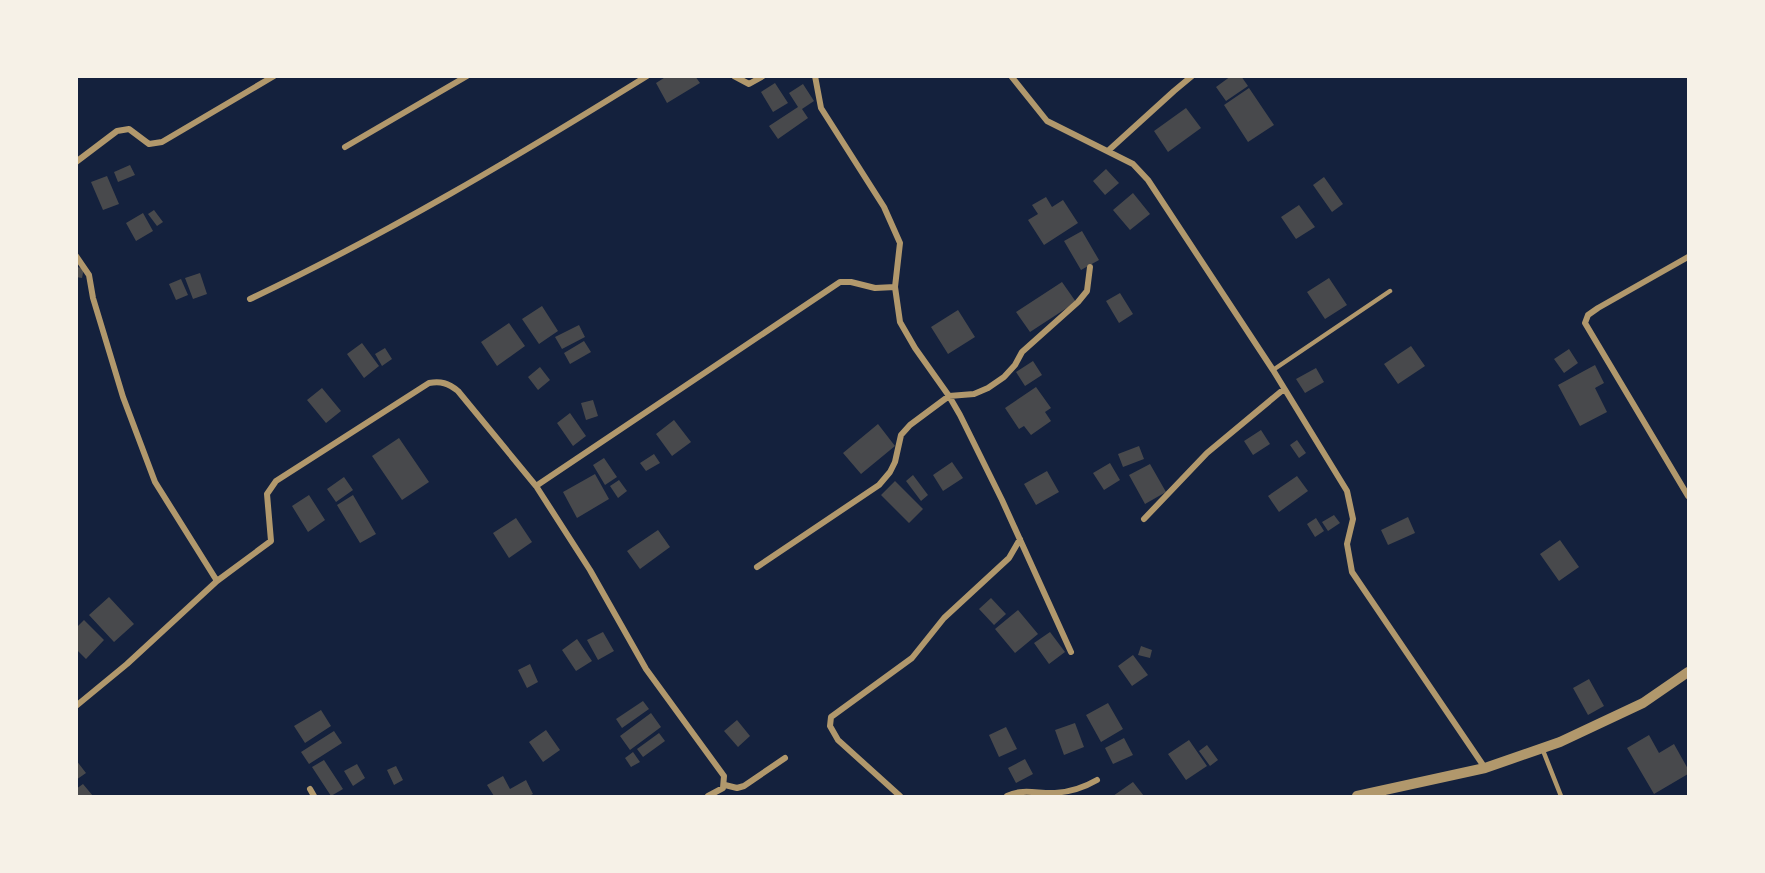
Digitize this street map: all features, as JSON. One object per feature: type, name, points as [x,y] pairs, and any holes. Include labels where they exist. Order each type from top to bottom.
[{"type":"street","points":[[76,162],[117,131],[129,129],[149,144],[162,141],[274,76]]},
{"type":"street","points":[[345,147],[467,76]]},
{"type":"street","points":[[250,299],[320,266],[483,176],[647,76]]},
{"type":"street","points":[[734,76],[749,84],[763,76]]},
{"type":"street","points":[[814,76],[821,108],[884,207],[900,243],[895,287],[900,322],[915,348],[949,396],[1020,539],[1071,652]]},
{"type":"street","points":[[1011,76],[1047,121],[1133,164],[1148,180],[1273,370],[1347,491],[1353,519],[1347,544],[1352,572],[1485,768]]},
{"type":"street","points":[[1109,150],[1192,76]]},
{"type":"street","points":[[76,256],[89,275],[93,298],[123,397],[155,482],[217,580]]},
{"type":"street","points":[[1689,257],[1598,308],[1588,315],[1585,323],[1689,496]]},
{"type":"street","points":[[757,567],[879,485],[890,472],[902,435],[910,425],[949,396],[974,394],[1004,377],[1015,365],[1022,352],[1078,302],[1087,291],[1090,267]]},
{"type":"street","points":[[536,486],[840,282],[851,282],[875,288],[895,287]]},
{"type":"street","points":[[76,706],[127,664],[217,580],[271,541],[267,494],[276,481],[429,383],[439,381],[449,384],[458,391],[536,486],[590,570],[646,669],[724,776],[724,784],[720,790],[708,796]]},
{"type":"street","points":[[1144,519],[1207,453],[1284,389]]},
{"type":"street","points":[[900,796],[838,740],[830,726],[831,717],[912,658],[945,618],[1009,558],[1020,539]]},
{"type":"street","points":[[1357,796],[1485,768],[1542,748],[1643,703],[1689,672]]},
{"type":"street","points":[[724,784],[737,788],[744,786],[785,758]]},
{"type":"street","points":[[1007,796],[1024,790],[1056,793],[1085,787],[1098,780]]},
{"type":"street","points":[[310,789],[314,796]]},
{"type":"lane","points":[[1273,370],[1389,291]]},
{"type":"lane","points":[[1542,748],[1561,796]]},
{"type":"building","points":[[667,76],[695,76],[700,83],[667,103],[656,83]]},
{"type":"building","points":[[1231,76],[1241,76],[1248,86],[1226,101],[1216,87]]},
{"type":"building","points":[[775,83],[788,103],[773,112],[761,92]]},
{"type":"building","points":[[803,84],[814,101],[802,109],[808,118],[778,139],[769,126],[798,107],[789,93]]},
{"type":"building","points":[[1249,88],[1274,125],[1248,142],[1224,105]]},
{"type":"building","points":[[1186,108],[1201,128],[1168,152],[1154,131]]},
{"type":"building","points":[[130,165],[135,175],[118,182],[114,172]]},
{"type":"building","points":[[1106,169],[1119,183],[1105,195],[1093,181]]},
{"type":"building","points":[[107,176],[119,204],[103,210],[91,182]]},
{"type":"building","points":[[1324,177],[1343,204],[1332,212],[1313,185]]},
{"type":"building","points":[[1133,193],[1150,214],[1130,230],[1113,210]]},
{"type":"building","points":[[1046,197],[1052,207],[1063,200],[1078,223],[1044,245],[1028,220],[1038,214],[1032,205]]},
{"type":"building","points":[[1299,205],[1315,227],[1296,239],[1281,217]]},
{"type":"building","points":[[154,210],[163,222],[157,226],[148,214]]},
{"type":"building","points":[[143,213],[153,231],[136,241],[126,223]]},
{"type":"building","points":[[1082,231],[1099,260],[1081,270],[1064,241]]},
{"type":"building","points":[[76,267],[84,268],[82,278],[76,277]]},
{"type":"building","points":[[200,273],[207,294],[193,299],[185,278]]},
{"type":"building","points":[[1329,278],[1347,305],[1325,319],[1307,292]]},
{"type":"building","points":[[181,279],[188,295],[176,300],[169,284]]},
{"type":"building","points":[[1062,282],[1076,302],[1030,332],[1016,312]]},
{"type":"building","points":[[1120,293],[1133,314],[1119,323],[1106,301]]},
{"type":"building","points":[[542,306],[558,331],[539,344],[522,319]]},
{"type":"building","points":[[958,310],[975,337],[948,354],[931,327]]},
{"type":"building","points":[[509,323],[525,346],[497,366],[481,342]]},
{"type":"building","points":[[579,325],[585,337],[562,349],[555,337]]},
{"type":"building","points":[[584,341],[591,352],[570,364],[564,353]]},
{"type":"building","points":[[362,343],[379,366],[364,378],[347,354]]},
{"type":"building","points":[[1411,346],[1425,366],[1398,384],[1384,364]]},
{"type":"building","points":[[385,348],[392,359],[382,366],[375,354]]},
{"type":"building","points":[[1569,349],[1578,363],[1564,373],[1554,359]]},
{"type":"building","points":[[1033,361],[1042,375],[1025,386],[1016,372]]},
{"type":"building","points":[[1595,365],[1604,383],[1595,388],[1607,412],[1580,426],[1558,385]]},
{"type":"building","points":[[540,367],[550,380],[538,390],[528,377]]},
{"type":"building","points":[[1316,368],[1324,382],[1305,393],[1296,379]]},
{"type":"building","points":[[1036,387],[1051,408],[1045,412],[1051,421],[1031,435],[1024,426],[1019,429],[1005,408]]},
{"type":"building","points":[[322,388],[341,411],[326,423],[307,400]]},
{"type":"building","points":[[593,400],[598,416],[586,420],[581,403]]},
{"type":"building","points":[[570,413],[586,436],[573,446],[557,423]]},
{"type":"building","points":[[674,420],[691,442],[672,456],[656,434]]},
{"type":"building","points":[[878,424],[895,446],[861,474],[843,453]]},
{"type":"building","points":[[1261,430],[1270,444],[1253,455],[1244,441]]},
{"type":"building","points":[[399,438],[429,482],[402,500],[372,456]]},
{"type":"building","points":[[1297,440],[1306,453],[1299,458],[1290,445]]},
{"type":"building","points":[[1139,446],[1144,459],[1123,467],[1118,454]]},
{"type":"building","points":[[654,454],[660,463],[646,471],[640,463]]},
{"type":"building","points":[[604,458],[617,477],[605,485],[593,465]]},
{"type":"building","points":[[952,462],[963,478],[943,491],[933,475]]},
{"type":"building","points":[[1110,463],[1120,480],[1104,490],[1093,473]]},
{"type":"building","points":[[1150,464],[1166,492],[1145,504],[1129,475]]},
{"type":"building","points":[[1047,471],[1059,492],[1036,505],[1024,484]]},
{"type":"building","points":[[595,474],[609,499],[577,518],[563,492]]},
{"type":"building","points":[[913,475],[928,495],[921,501],[906,481]]},
{"type":"building","points":[[1297,476],[1308,491],[1279,512],[1268,496]]},
{"type":"building","points":[[344,477],[353,490],[336,502],[327,489]]},
{"type":"building","points":[[619,480],[627,491],[618,498],[610,486]]},
{"type":"building","points":[[895,481],[923,509],[909,523],[881,495]]},
{"type":"building","points":[[309,495],[325,520],[308,532],[292,506]]},
{"type":"building","points":[[353,495],[376,534],[360,543],[337,505]]},
{"type":"building","points":[[1334,515],[1340,523],[1328,531],[1322,522]]},
{"type":"building","points":[[1408,517],[1415,533],[1388,545],[1381,530]]},
{"type":"building","points":[[516,518],[532,542],[509,558],[493,533]]},
{"type":"building","points":[[1316,518],[1324,531],[1315,537],[1307,524]]},
{"type":"building","points":[[658,530],[670,547],[640,569],[627,551]]},
{"type":"building","points":[[1560,540],[1579,567],[1559,581],[1540,554]]},
{"type":"building","points":[[109,597],[134,624],[114,642],[89,615]]},
{"type":"building","points":[[991,598],[1006,614],[994,625],[979,609]]},
{"type":"building","points":[[1018,610],[1038,634],[1015,653],[995,629]]},
{"type":"building","points":[[84,620],[104,640],[86,659],[76,649],[76,628]]},
{"type":"building","points":[[603,632],[614,651],[598,660],[587,640]]},
{"type":"building","points":[[1050,632],[1065,652],[1049,664],[1034,643]]},
{"type":"building","points":[[577,639],[592,661],[576,671],[562,650]]},
{"type":"building","points":[[1141,646],[1152,650],[1150,658],[1138,655]]},
{"type":"building","points":[[1133,655],[1148,675],[1132,686],[1118,666]]},
{"type":"building","points":[[530,664],[538,682],[527,688],[518,670]]},
{"type":"building","points":[[1589,679],[1604,706],[1588,715],[1573,688]]},
{"type":"building","points":[[643,701],[649,709],[622,728],[616,719]]},
{"type":"building","points":[[1108,703],[1123,729],[1101,742],[1086,715]]},
{"type":"building","points":[[321,710],[331,726],[305,743],[294,726]]},
{"type":"building","points":[[651,713],[661,727],[630,750],[620,736]]},
{"type":"building","points":[[737,720],[750,736],[738,747],[724,731]]},
{"type":"building","points":[[1075,723],[1084,747],[1064,755],[1055,730]]},
{"type":"building","points":[[1006,727],[1017,749],[999,757],[989,735]]},
{"type":"building","points":[[546,730],[560,750],[543,762],[529,742]]},
{"type":"building","points":[[334,731],[342,743],[309,764],[301,752]]},
{"type":"building","points":[[659,733],[665,741],[643,757],[637,749]]},
{"type":"building","points":[[1649,735],[1659,753],[1674,744],[1688,769],[1688,774],[1654,794],[1627,748]]},
{"type":"building","points":[[1124,738],[1133,755],[1113,764],[1105,748]]},
{"type":"building","points":[[1189,740],[1207,766],[1186,780],[1168,754]]},
{"type":"building","points":[[1207,745],[1218,760],[1210,766],[1199,751]]},
{"type":"building","points":[[633,752],[640,762],[631,767],[625,758]]},
{"type":"building","points":[[1025,759],[1033,774],[1016,783],[1008,768]]},
{"type":"building","points":[[76,760],[86,773],[76,780]]},
{"type":"building","points":[[324,760],[343,789],[331,796],[312,767]]},
{"type":"building","points":[[357,764],[365,778],[353,786],[344,771]]},
{"type":"building","points":[[396,766],[403,780],[394,785],[387,770]]},
{"type":"building","points":[[503,776],[510,789],[526,780],[533,794],[494,796],[487,785]]},
{"type":"building","points":[[1133,782],[1144,796],[1113,796]]},
{"type":"building","points":[[83,784],[93,796],[76,796],[76,789]]}]
